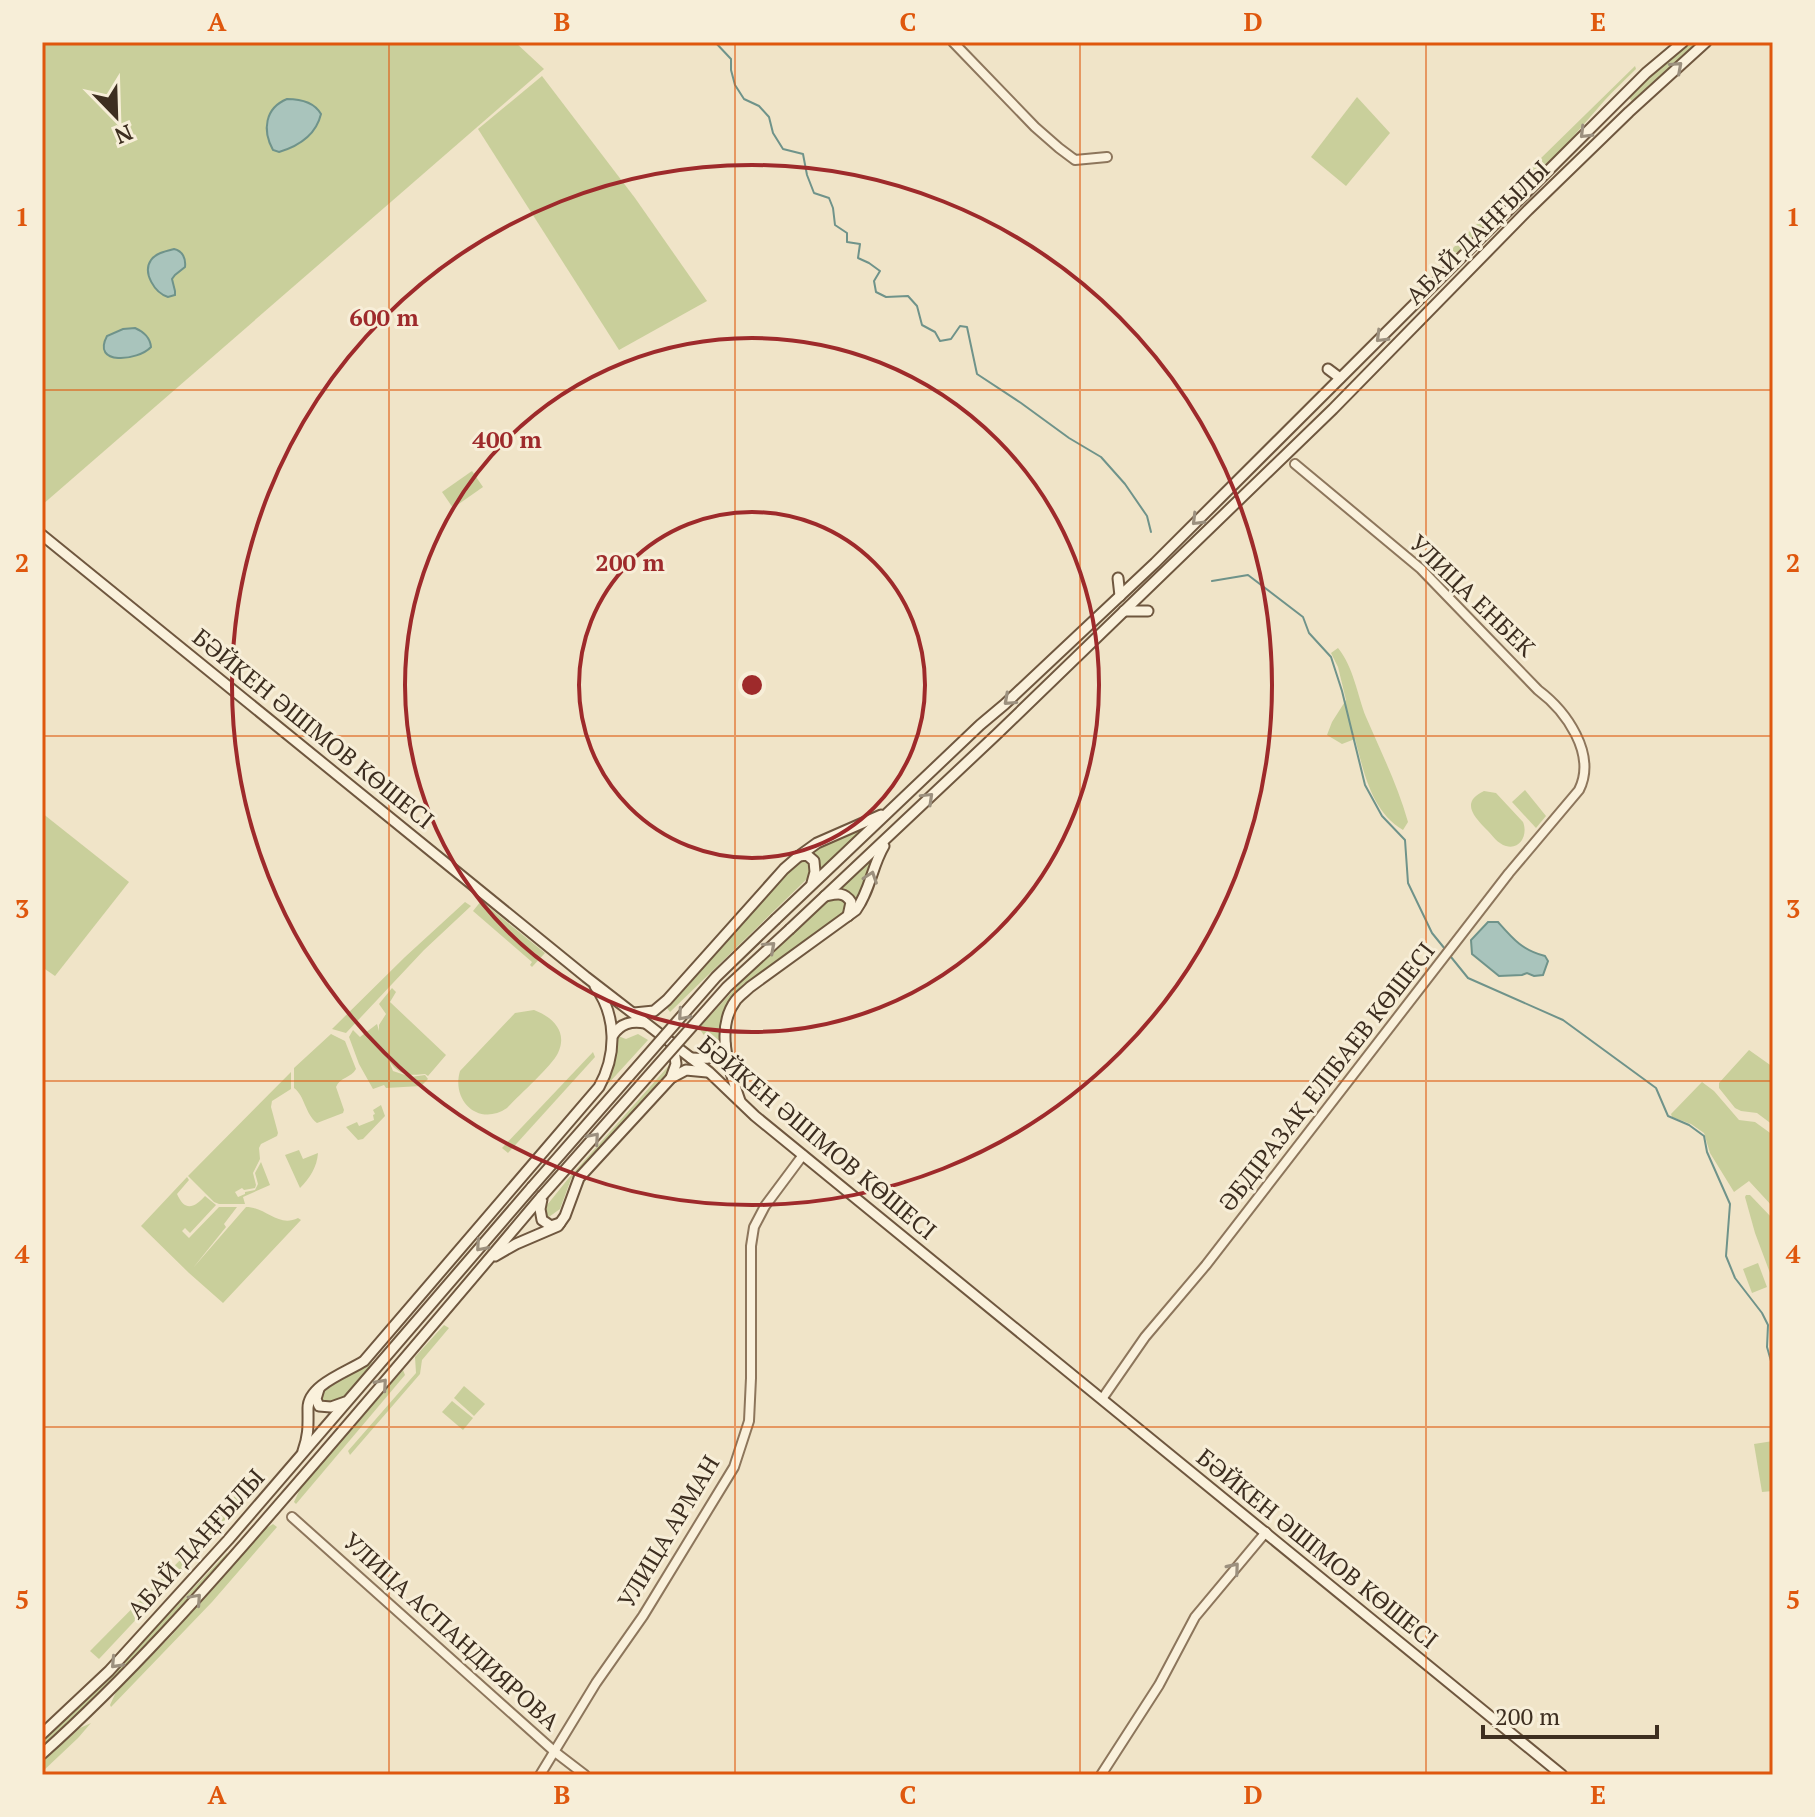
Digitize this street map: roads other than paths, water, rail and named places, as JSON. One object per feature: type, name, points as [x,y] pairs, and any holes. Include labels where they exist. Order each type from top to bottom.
[{"type":"main road","points":[[661,1034],[658,1013],[667,1000],[784,869],[817,843],[870,821],[896,806],[1120,596],[1646,73],[1683,42]]},
{"type":"main road","name":"АБАЙ ДАҢҒЫЛЫ","points":[[42,1754],[139,1662],[224,1569],[542,1196],[727,987],[1124,611],[1350,391],[1528,210],[1706,42]]},
{"type":"main road","points":[[1618,101],[1629,112]]},
{"type":"main road","points":[[1328,369],[1340,378]]},
{"type":"main road","points":[[1350,391],[1360,400]]},
{"type":"main road","name":"БӘЙКЕН ӘШІМОВ КӨШЕСІ","points":[[42,535],[591,981],[709,1072],[741,1104],[1562,1775]]},
{"type":"main road","points":[[1118,578],[1120,596]]},
{"type":"main road","points":[[1124,611],[1148,611]]},
{"type":"main road","points":[[965,739],[978,751]]},
{"type":"main road","points":[[963,765],[973,775]]},
{"type":"main road","name":"АБАЙ ДАҢҒЫЛЫ","points":[[42,1734],[109,1671],[300,1458],[716,977],[896,806]]},
{"type":"main road","points":[[741,1104],[728,1064],[726,1040],[732,1008],[750,987],[856,910],[890,835]]},
{"type":"main road","points":[[799,856],[807,855],[814,861],[811,885]]},
{"type":"main road","points":[[825,896],[841,894],[848,898],[851,906],[847,917]]},
{"type":"main road","points":[[300,1458],[308,1435],[308,1402],[311,1395],[370,1354],[599,1087],[613,1035],[606,1002],[591,981]]},
{"type":"main road","points":[[634,1013],[654,1011],[667,1000]]},
{"type":"main road","points":[[613,1035],[623,1024],[648,1024]]},
{"type":"main road","points":[[691,1058],[717,1056],[726,1040]]},
{"type":"main road","points":[[671,1078],[676,1064],[672,1043]]},
{"type":"main road","points":[[488,1260],[516,1244],[551,1230],[562,1221],[579,1178],[671,1078],[686,1070],[709,1072]]},
{"type":"main road","points":[[542,1196],[542,1220],[551,1226],[562,1221]]},
{"type":"main road","points":[[321,1386],[316,1399],[319,1406],[337,1406],[356,1393]]},
{"type":"street","points":[[953,42],[1035,127],[1075,160],[1107,157]]},
{"type":"street","name":"УЛИЦА ЕНБЕК","points":[[1295,464],[1421,569],[1538,690],[1551,699],[1569,723],[1581,749],[1586,771],[1584,780]]},
{"type":"street","name":"ӘБДІРАЗАҚ ЕЛІБАЕВ КӨШЕСІ","points":[[1102,1399],[1145,1337],[1206,1265],[1584,780]]},
{"type":"street","name":"УЛИЦА АРМАН","points":[[540,1775],[596,1683],[643,1616],[734,1467],[749,1421],[751,1246],[754,1227],[765,1206],[803,1155]]},
{"type":"street","name":"УЛИЦА АСПАНДИЯРОВА","points":[[292,1517],[555,1752],[585,1775]]},
{"type":"street","points":[[1101,1775],[1159,1685],[1203,1605],[1266,1532]]},
{"type":"water","points":[[287,99],[306,102],[321,114],[306,139],[279,152],[273,150],[267,135],[268,120],[274,108]]},
{"type":"water","points":[[174,249],[183,256],[185,267],[172,279],[175,295],[168,297],[151,282],[148,271],[151,260]]},
{"type":"water","points":[[135,328],[149,340],[151,347],[145,352],[118,358],[105,352],[107,336]]},
{"type":"water","points":[[1488,922],[1498,922],[1524,947],[1545,956],[1548,961],[1543,975],[1499,976],[1472,954],[1471,940]]},
{"type":"waterway","points":[[715,42],[731,59],[735,85],[744,99],[759,106],[769,117],[773,133],[783,149],[803,154],[814,193],[829,198],[835,225],[847,233],[847,242],[860,244],[858,258],[880,271],[874,281],[876,292],[886,297],[908,296],[917,306],[922,325],[935,332],[940,341],[951,339],[960,326],[967,327],[977,374],[1101,457],[1147,516],[1151,532]]},
{"type":"waterway","points":[[1212,581],[1248,575],[1303,617],[1309,633],[1331,657],[1365,785],[1382,816],[1405,840],[1408,883],[1432,933],[1445,949]]},
{"type":"waterway","points":[[1451,957],[1468,978],[1563,1020],[1656,1088],[1668,1116],[1704,1136],[1707,1152],[1730,1204],[1726,1256],[1735,1278],[1768,1325],[1767,1347],[1773,1368]]}]
